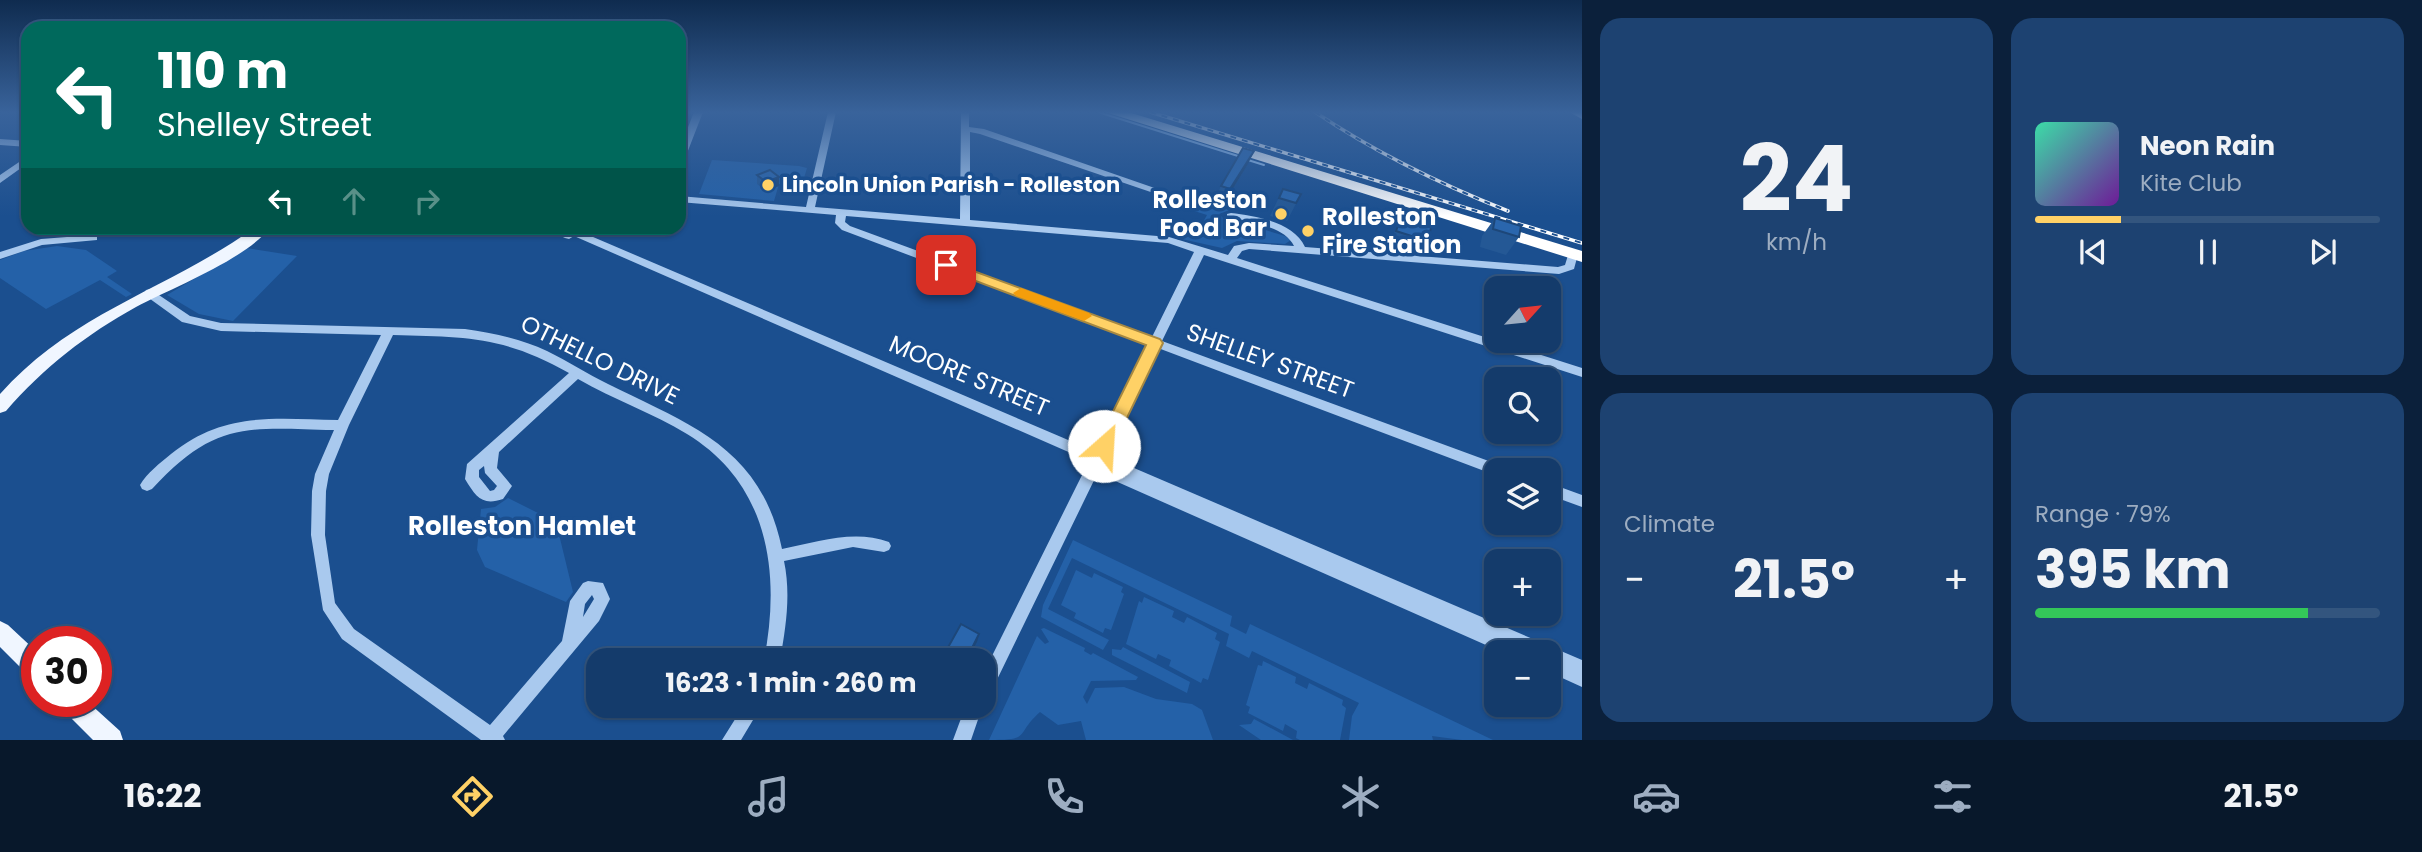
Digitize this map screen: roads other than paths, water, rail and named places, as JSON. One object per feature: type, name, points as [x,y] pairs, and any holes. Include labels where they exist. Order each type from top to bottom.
[{"type":"highway","points":[[1221,147],[1577,256]]},
{"type":"main road","points":[[0,406],[31,373],[102,319],[211,262],[252,235]]},
{"type":"main road","points":[[0,632],[21,652]]},
{"type":"main road","points":[[87,717],[111,740]]},
{"type":"street","points":[[810,209],[824,147]]},
{"type":"street","points":[[965,147],[965,222]]},
{"type":"street","points":[[1027,147],[1190,202]]},
{"type":"street","points":[[0,180],[21,164]]},
{"type":"street","points":[[686,199],[1156,238],[1201,249],[1582,373]]},
{"type":"street","name":"SHELLEY STREET","points":[[841,212],[840,222],[846,228],[1484,465]]},
{"type":"street","points":[[1231,216],[1288,233],[1295,237],[1301,250]]},
{"type":"street","name":"MOORE STREET","points":[[565,235],[1517,640]]},
{"type":"street","name":"MOORE STREET","points":[[580,235],[1097,462],[1493,640]]},
{"type":"street","points":[[0,256],[37,243],[93,238]]},
{"type":"street","points":[[1231,259],[1236,249],[1243,247],[1554,271],[1570,267],[1577,256]]},
{"type":"street","points":[[996,664],[1201,249]]},
{"type":"street","name":"OTHELLO DRIVE","points":[[150,293],[186,319],[221,327],[465,333],[499,338],[533,349],[576,374],[704,438],[746,476],[768,517],[777,556],[779,612],[774,648]]},
{"type":"street","points":[[389,331],[342,425],[319,491],[318,535],[328,605],[348,634],[494,738],[570,641]]},
{"type":"street","points":[[492,451],[576,374]]},
{"type":"street","points":[[147,485],[160,471],[221,430],[252,425],[342,425]]},
{"type":"street","points":[[1561,493],[1582,501]]},
{"type":"street","points":[[777,556],[853,541],[884,546]]},
{"type":"street","name":"MOORE STREET","points":[[1561,659],[1582,668]]},
{"type":"street","points":[[1561,669],[1582,679]]},
{"type":"street","points":[[731,740],[745,718]]},
{"type":"street","points":[[962,740],[969,718]]},
{"type":"waterway","points":[[1208,147],[1238,156]]},
{"type":"waterway","points":[[1248,160],[1264,165]]},
{"type":"railway","points":[[1264,147],[1582,243]]},
{"type":"railway","points":[[1371,147],[1409,167],[1508,211]]},
{"type":"place","name":"Lincoln Union Parish - Rolleston","points":[[768,185]]},
{"type":"place","name":"Rolleston Food Bar","points":[[1281,214]]},
{"type":"place","name":"Rolleston Fire Station","points":[[1308,231]]},
{"type":"district","name":"Rolleston Hamlet","points":[[522,526]]}]
